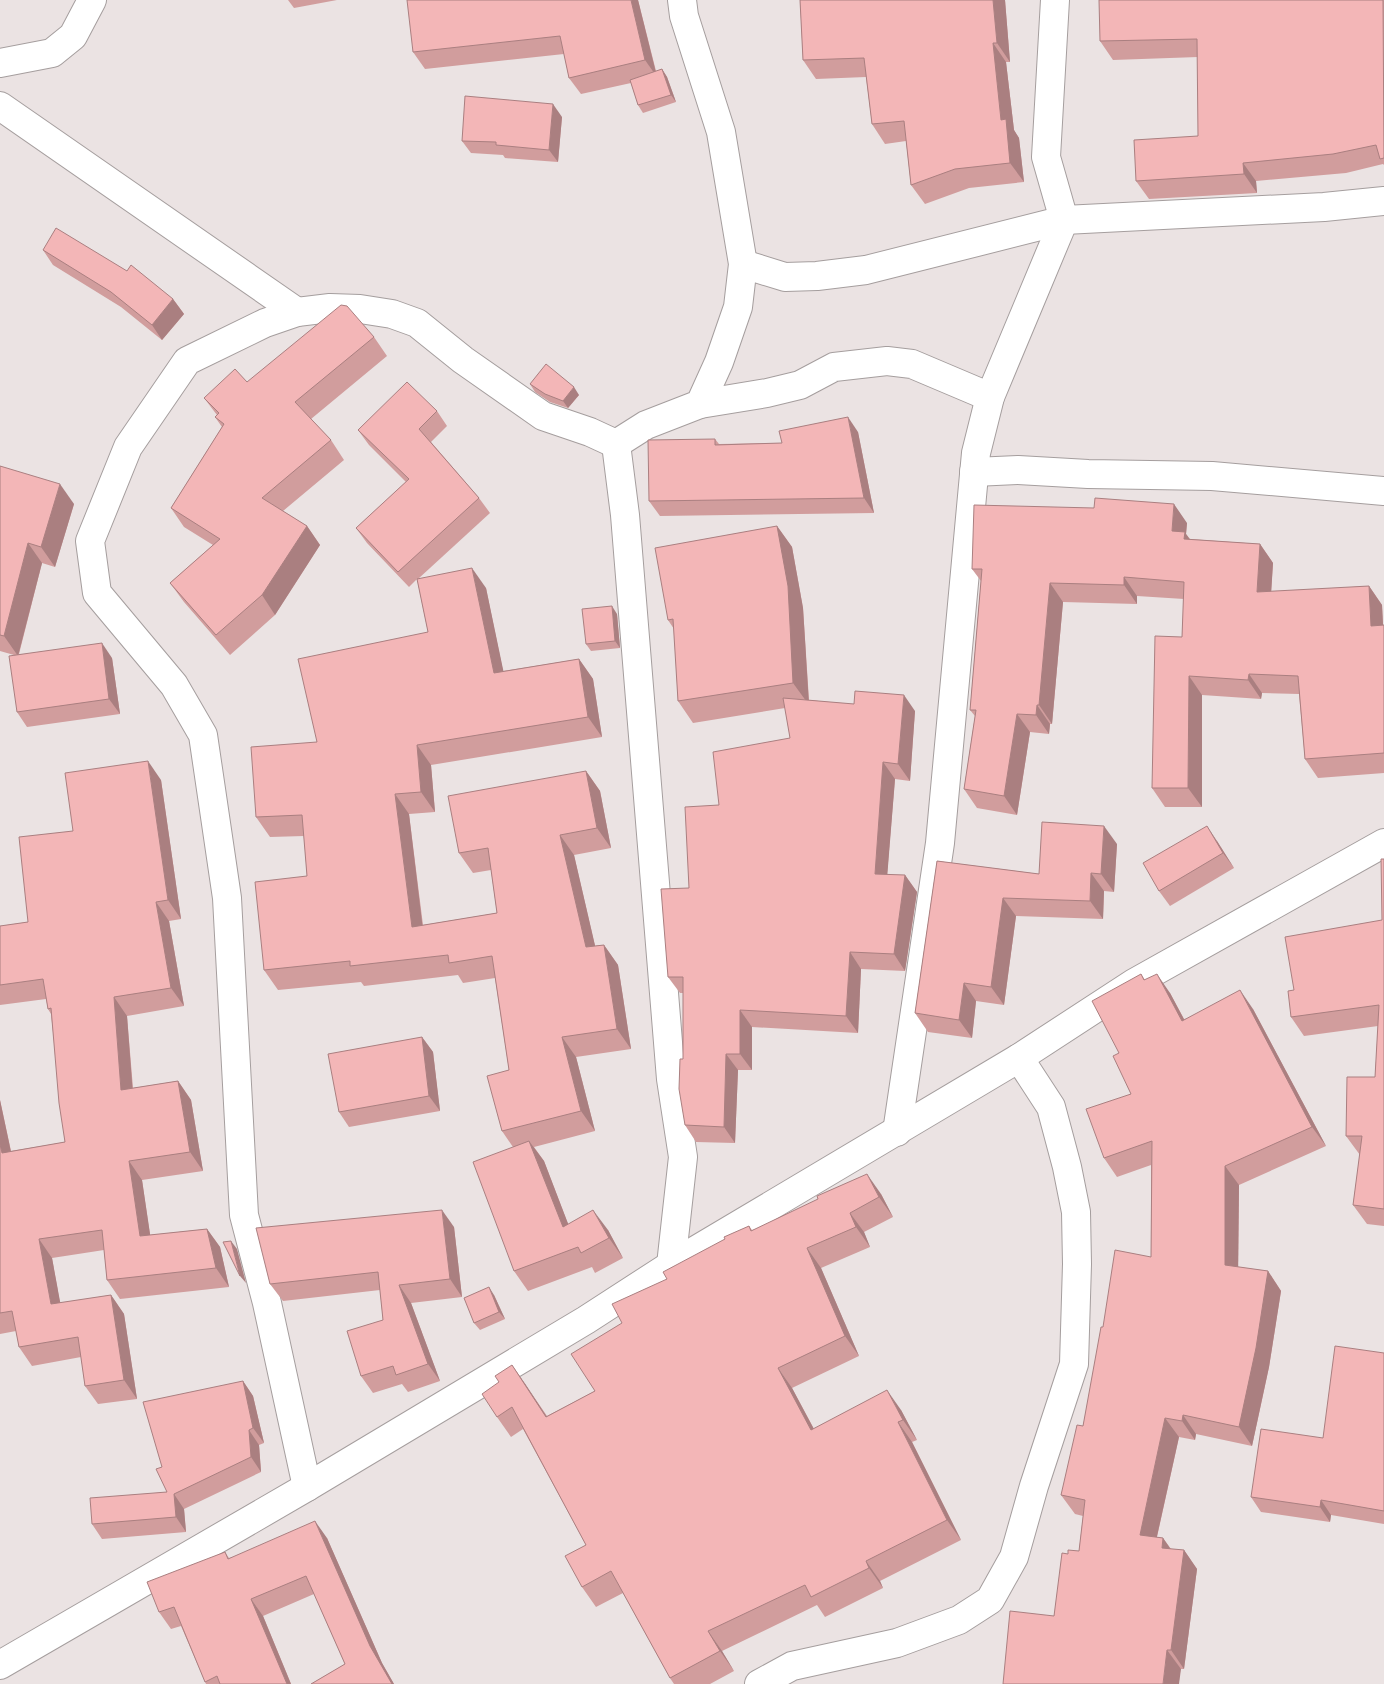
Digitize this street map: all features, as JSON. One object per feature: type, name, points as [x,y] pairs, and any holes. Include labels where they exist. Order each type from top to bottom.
[{"type":"street","points":[[0,63],[52,53],[73,36],[92,0]]},
{"type":"street","points":[[682,0],[684,16],[721,132],[743,264],[738,307],[719,362],[700,404]]},
{"type":"street","points":[[897,1132],[940,843],[976,453],[990,397],[1064,220],[1046,157],[1055,0]]},
{"type":"street","points":[[0,106],[297,312]]},
{"type":"street","points":[[743,264],[785,278],[866,270],[1064,220],[1324,207],[1384,200]]},
{"type":"street","points":[[307,1487],[267,1303],[244,1215],[227,898],[203,735],[174,685],[97,593],[90,541],[128,447],[187,361],[264,323],[297,312],[330,308],[360,309],[392,314],[417,323],[464,360],[543,416],[590,432],[616,444]]},
{"type":"street","points":[[616,444],[646,425],[700,404],[767,393],[800,385],[834,367],[887,361],[912,364],[990,397]]},
{"type":"street","points":[[616,444],[625,515],[671,1079],[683,1157],[671,1265]]},
{"type":"street","points":[[974,472],[1018,470],[1088,474],[1212,476],[1384,491]]},
{"type":"street","points":[[0,1665],[307,1487],[586,1320],[671,1265],[897,1132],[1018,1058],[1134,983],[1384,843]]},
{"type":"street","points":[[759,1684],[792,1666],[897,1643],[959,1620],[990,1600],[1014,1557],[1034,1486],[1074,1364],[1077,1264],[1076,1212],[1067,1167],[1051,1108],[1018,1058]]},
{"type":"building","points":[[407,0],[631,0],[645,60],[569,78],[560,36],[413,52]]},
{"type":"building","points":[[800,0],[993,0],[997,43],[993,43],[1001,120],[1006,119],[1010,163],[955,169],[911,185],[904,121],[872,124],[864,58],[803,60]]},
{"type":"building","points":[[1099,0],[1383,0],[1384,158],[1380,159],[1376,145],[1333,154],[1243,163],[1244,174],[1136,181],[1134,140],[1198,136],[1197,39],[1100,41]]},
{"type":"building","points":[[662,69],[671,95],[638,105],[630,80]]},
{"type":"building","points":[[465,96],[553,104],[549,150],[496,145],[496,142],[462,141]]},
{"type":"building","points":[[56,228],[127,271],[131,265],[173,299],[152,325],[111,292],[43,250]]},
{"type":"building","points":[[341,305],[347,306],[374,337],[295,402],[331,440],[262,498],[307,526],[262,595],[216,635],[170,583],[220,539],[171,508],[224,424],[215,417],[219,413],[204,398],[235,369],[247,382]]},
{"type":"building","points":[[546,364],[574,387],[563,401],[545,394],[530,384]]},
{"type":"building","points":[[407,382],[437,411],[419,429],[479,498],[398,572],[356,528],[409,479],[358,430]]},
{"type":"building","points":[[848,417],[864,498],[649,501],[648,440],[715,439],[715,445],[782,443],[779,431]]},
{"type":"building","points":[[0,466],[60,484],[41,547],[28,543],[4,636],[0,635]]},
{"type":"building","points":[[1095,498],[1174,504],[1172,531],[1185,532],[1184,539],[1260,544],[1257,592],[1369,586],[1371,626],[1384,625],[1384,753],[1305,759],[1298,676],[1249,674],[1248,680],[1189,676],[1188,788],[1152,788],[1155,636],[1182,637],[1184,582],[1124,577],[1124,585],[1050,583],[1039,705],[1037,705],[1036,715],[1017,714],[1004,796],[964,789],[976,710],[970,710],[982,569],[972,569],[974,505],[1094,508]]},
{"type":"building","points":[[777,526],[788,586],[793,683],[678,701],[673,619],[668,620],[655,548]]},
{"type":"building","points":[[472,568],[494,673],[579,659],[588,717],[417,745],[421,792],[395,794],[412,927],[497,913],[488,848],[459,853],[448,796],[586,771],[597,828],[560,835],[586,947],[604,945],[617,1029],[562,1037],[581,1111],[502,1131],[487,1076],[509,1070],[492,956],[449,963],[448,955],[350,966],[350,961],[264,970],[255,882],[307,876],[302,815],[256,817],[251,747],[317,742],[298,659],[428,632],[417,579]]},
{"type":"building","points":[[612,606],[615,641],[586,644],[582,609]]},
{"type":"building","points":[[102,643],[109,699],[17,712],[9,656]]},
{"type":"building","points":[[855,691],[904,695],[898,764],[883,762],[875,874],[905,875],[894,954],[850,952],[846,1016],[740,1010],[740,1054],[726,1054],[724,1127],[685,1125],[679,1089],[680,1059],[683,1059],[683,977],[668,977],[661,889],[689,888],[685,807],[719,805],[713,752],[790,738],[783,698],[854,704]]},
{"type":"building","points":[[148,761],[168,900],[156,902],[171,988],[114,997],[121,1090],[178,1081],[190,1152],[129,1161],[140,1236],[207,1229],[216,1268],[107,1280],[102,1230],[39,1239],[51,1304],[111,1295],[124,1380],[85,1386],[78,1337],[19,1347],[12,1311],[0,1313],[0,1144],[2,1153],[65,1142],[59,1103],[51,1008],[48,1009],[43,979],[0,985],[0,926],[28,922],[19,837],[73,831],[65,773]]},
{"type":"building","points":[[1042,822],[1104,826],[1101,874],[1091,873],[1090,901],[1003,898],[991,987],[964,983],[959,1020],[915,1013],[937,861],[1039,874]]},
{"type":"building","points":[[1207,826],[1223,853],[1159,891],[1143,863]]},
{"type":"building","points":[[1381,859],[1384,859],[1384,1209],[1353,1205],[1362,1136],[1346,1136],[1347,1077],[1375,1077],[1379,1005],[1291,1017],[1288,991],[1294,990],[1285,937],[1382,920]]},
{"type":"building","points":[[1141,974],[1144,980],[1157,974],[1182,1021],[1240,990],[1312,1127],[1225,1166],[1225,1265],[1268,1271],[1256,1348],[1239,1427],[1183,1415],[1182,1421],[1165,1418],[1140,1535],[1163,1538],[1162,1548],[1184,1550],[1171,1650],[1167,1650],[1163,1684],[1003,1684],[1010,1611],[1054,1616],[1062,1553],[1068,1554],[1068,1550],[1079,1551],[1085,1500],[1061,1495],[1077,1425],[1083,1426],[1101,1327],[1103,1327],[1115,1250],[1151,1257],[1152,1141],[1104,1158],[1086,1109],[1131,1094],[1113,1056],[1119,1053],[1092,1001]]},
{"type":"building","points":[[422,1037],[429,1096],[339,1112],[328,1054]]},
{"type":"building","points":[[529,1141],[563,1227],[593,1210],[609,1238],[581,1253],[578,1247],[514,1271],[473,1162]]},
{"type":"building","points":[[867,1174],[879,1197],[850,1213],[856,1227],[807,1248],[845,1336],[778,1368],[811,1430],[887,1390],[903,1420],[898,1422],[947,1520],[866,1561],[869,1568],[811,1597],[805,1585],[708,1631],[720,1651],[670,1678],[611,1571],[582,1587],[565,1556],[586,1545],[512,1407],[497,1417],[482,1394],[499,1382],[495,1376],[512,1365],[546,1417],[595,1391],[571,1354],[622,1323],[612,1304],[667,1279],[663,1272],[725,1239],[724,1237],[749,1226],[751,1231],[818,1199],[817,1196]]},
{"type":"building","points":[[442,1210],[450,1279],[399,1285],[428,1364],[396,1375],[393,1366],[361,1376],[347,1331],[383,1320],[378,1272],[270,1284],[256,1228]]},
{"type":"building","points":[[231,1241],[240,1276],[223,1242]]},
{"type":"building","points":[[489,1287],[499,1312],[474,1323],[464,1298]]},
{"type":"building","points":[[1335,1346],[1384,1353],[1384,1511],[1321,1500],[1320,1507],[1251,1497],[1261,1429],[1323,1438]]},
{"type":"building","points":[[243,1381],[253,1428],[249,1430],[251,1457],[174,1494],[176,1517],[92,1524],[90,1498],[167,1492],[156,1469],[162,1467],[143,1402]]},
{"type":"building","points":[[315,1521],[370,1646],[392,1684],[311,1684],[345,1664],[306,1576],[251,1599],[287,1684],[220,1684],[217,1676],[205,1682],[174,1607],[159,1612],[147,1582],[225,1552],[228,1559]]}]
